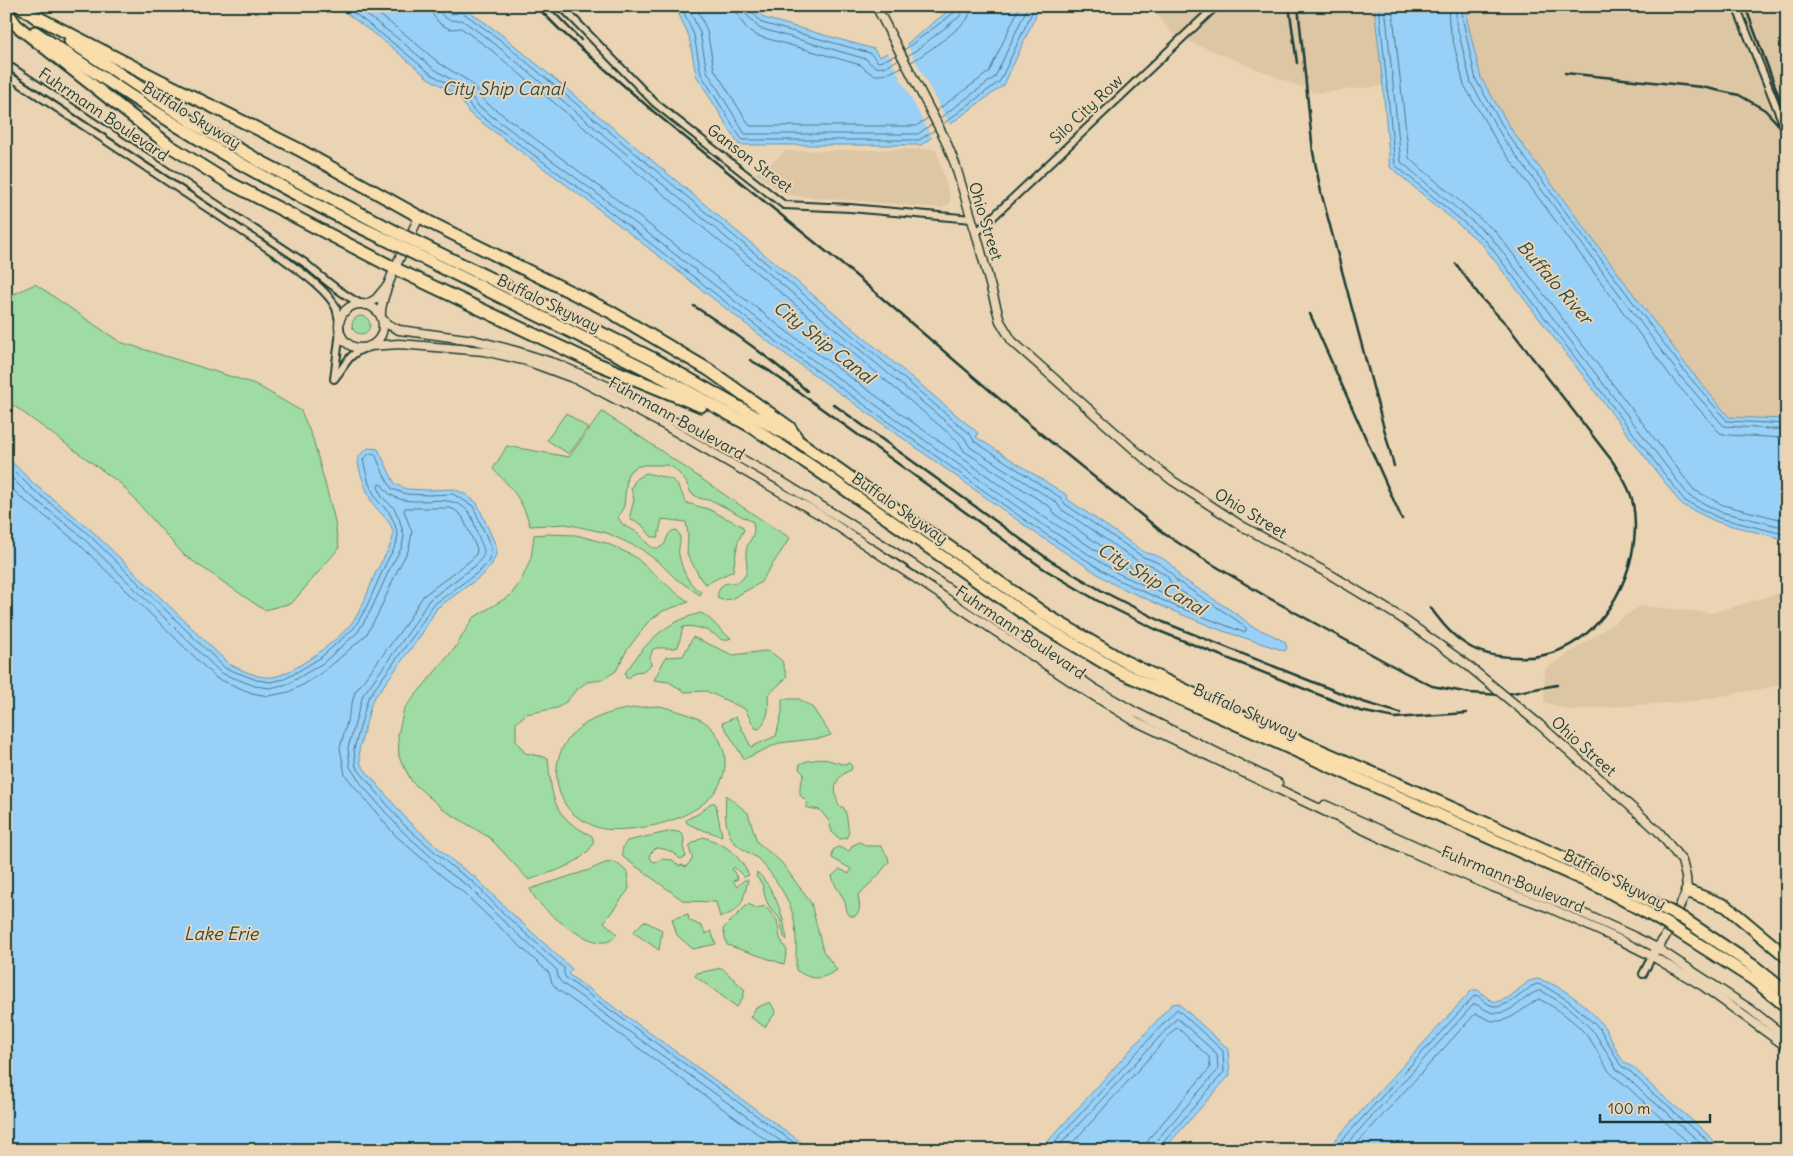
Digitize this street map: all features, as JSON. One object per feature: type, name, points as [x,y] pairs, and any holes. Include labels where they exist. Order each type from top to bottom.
[{"type":"highway","name":"Buffalo Skyway","points":[[20,6],[127,80],[195,124],[396,238],[662,376],[752,427],[854,495],[868,498],[1046,615],[1124,661],[1231,712],[1586,868],[1682,918],[1755,967],[1787,993]]},
{"type":"highway","name":"Buffalo Skyway","points":[[6,12],[127,94],[224,154],[345,220],[396,238]]},
{"type":"highway","points":[[6,12],[16,25],[170,146],[226,181],[396,268],[588,360],[752,427]]},
{"type":"highway","points":[[33,15],[298,149],[382,194],[419,217],[610,311],[709,370],[789,427],[798,441]]},
{"type":"highway","name":"Buffalo Skyway","points":[[413,247],[654,359],[798,441],[861,485],[868,498],[1036,622],[1118,671],[1290,750],[1604,889],[1658,919],[1753,979],[1787,1006]]},
{"type":"highway","points":[[1687,890],[1726,906],[1787,957]]},
{"type":"street","name":"Ganson Street","points":[[562,6],[655,103],[784,205],[850,208],[972,219]]},
{"type":"street","name":"Ohio Street","points":[[876,6],[945,139],[976,232],[1000,320],[1012,341],[1173,481],[1242,526],[1331,575],[1400,617],[1466,664],[1540,725],[1659,832],[1682,862],[1687,890]]},
{"type":"street","name":"Silo City Row","points":[[976,232],[1216,6]]},
{"type":"street","points":[[1736,6],[1787,133]]},
{"type":"street","name":"Fuhrmann Boulevard","points":[[6,64],[281,257],[321,289],[336,308],[344,339],[352,346],[358,348],[399,344],[484,351],[574,375]]},
{"type":"street","name":"Fuhrmann Boulevard","points":[[6,74],[185,189],[305,263],[346,296],[373,307],[387,324],[398,330],[474,340],[516,351],[574,375],[581,381],[821,511],[1102,701],[1135,721],[1217,757],[1400,847],[1492,882],[1652,956],[1704,986],[1787,1047]]},
{"type":"street","points":[[389,283],[376,299],[353,306],[345,311],[341,319],[334,379],[350,356],[356,351],[369,347],[379,339],[382,333],[382,302],[419,217]]},
{"type":"street","name":"Fuhrmann Boulevard","points":[[1492,882],[1560,903],[1657,948],[1750,1009],[1787,1038]]},
{"type":"street","points":[[1643,974],[1669,928],[1687,890]]},
{"type":"shaded area","points":[[1149,6],[1374,6],[1383,86],[1315,93],[1174,35]]},
{"type":"shaded area","points":[[1467,6],[1787,6],[1787,419],[1729,417],[1690,370],[1513,132],[1481,78],[1467,20]]},
{"type":"shaded area","points":[[936,149],[950,197],[950,204],[941,208],[786,195],[755,173],[763,170],[786,151]]},
{"type":"shaded area","points":[[1787,591],[1787,684],[1694,701],[1569,710],[1544,702],[1545,669],[1640,606],[1712,613]]},
{"type":"green space","points":[[35,284],[120,342],[255,384],[301,411],[313,439],[334,517],[339,548],[292,603],[264,610],[184,555],[121,484],[6,400],[6,298]]},
{"type":"green space","points":[[361,316],[367,319],[370,325],[367,331],[361,334],[355,331],[352,325],[355,319]]},
{"type":"green space","points":[[602,412],[790,538],[760,583],[731,599],[722,600],[717,598],[722,586],[740,581],[746,574],[746,549],[753,536],[753,522],[713,501],[699,498],[691,493],[686,482],[678,472],[672,467],[665,465],[644,465],[630,471],[627,476],[624,506],[618,517],[625,526],[636,532],[654,548],[661,547],[672,531],[678,532],[680,535],[679,555],[682,566],[689,581],[701,592],[700,595],[675,578],[661,564],[641,549],[607,533],[566,524],[530,526],[516,494],[493,469],[507,446],[569,457]]},
{"type":"green space","points":[[566,413],[588,428],[569,454],[547,440]]},
{"type":"green space","points":[[646,473],[673,480],[687,503],[708,509],[742,526],[744,530],[738,541],[733,571],[706,584],[702,581],[687,554],[688,535],[686,522],[662,519],[658,537],[652,537],[641,524],[631,520],[630,515],[634,500],[631,488],[636,479]]},
{"type":"green space","points":[[534,535],[576,535],[606,543],[634,556],[689,602],[663,611],[648,622],[627,650],[616,671],[602,680],[587,682],[557,708],[526,714],[516,723],[516,741],[525,753],[548,758],[551,785],[556,805],[569,821],[592,836],[594,843],[588,851],[574,862],[529,880],[490,838],[444,810],[412,782],[399,757],[398,735],[404,709],[455,648],[473,618],[511,595],[522,579],[531,558]]},
{"type":"green space","points":[[701,613],[731,638],[722,640],[703,629],[683,627],[678,647],[653,649],[650,657],[651,665],[643,671],[635,672],[629,678],[626,678],[625,673],[648,643],[657,635],[676,622]]},
{"type":"green space","points":[[693,637],[733,655],[765,651],[771,652],[782,661],[787,677],[768,695],[768,713],[759,729],[755,728],[745,709],[706,691],[685,692],[669,682],[654,680],[666,657],[683,656]]},
{"type":"green space","points":[[782,699],[799,699],[812,707],[831,735],[822,738],[779,743],[744,759],[722,723],[736,717],[751,747],[776,736],[782,712]]},
{"type":"green space","points":[[660,706],[688,714],[703,721],[714,731],[724,752],[724,770],[719,786],[709,799],[695,809],[662,823],[618,830],[602,829],[582,820],[567,807],[558,787],[557,766],[559,755],[570,737],[587,723],[607,714],[639,707]]},
{"type":"green space","points":[[821,758],[842,764],[849,763],[852,766],[851,770],[838,780],[835,789],[839,806],[844,808],[846,815],[849,833],[846,838],[840,839],[832,832],[829,821],[820,810],[807,808],[807,802],[800,795],[800,786],[804,774],[799,769],[800,764]]},
{"type":"green space","points":[[726,795],[748,813],[757,842],[781,862],[811,903],[823,951],[837,970],[826,976],[816,978],[796,970],[793,913],[780,887],[767,868],[757,858],[737,845],[731,838],[726,820]]},
{"type":"green space","points":[[711,803],[716,805],[722,836],[697,828],[686,822],[687,819],[698,814]]},
{"type":"green space","points":[[672,831],[682,833],[686,857],[680,859],[670,851],[656,848],[649,855],[652,861],[656,862],[661,859],[673,860],[679,866],[686,867],[693,858],[690,852],[690,845],[703,837],[718,843],[736,856],[749,875],[744,877],[734,867],[732,869],[738,879],[733,881],[737,887],[744,880],[748,880],[743,899],[738,908],[728,915],[720,917],[716,902],[684,901],[623,857],[624,844],[627,841]]},
{"type":"green space","points":[[860,842],[866,846],[881,846],[889,862],[858,895],[859,911],[855,916],[850,916],[832,876],[840,869],[849,874],[851,869],[832,858],[833,850],[838,847],[849,851],[853,845]]},
{"type":"green space","points":[[613,862],[627,872],[629,889],[604,922],[617,934],[611,940],[604,942],[594,941],[574,931],[546,910],[530,889],[605,863]]},
{"type":"green space","points":[[757,872],[764,879],[778,903],[787,940],[784,937],[780,919],[766,900],[762,884],[756,876]]},
{"type":"green space","points":[[748,904],[757,908],[765,906],[777,920],[780,938],[787,951],[784,964],[727,945],[723,929]]},
{"type":"green space","points":[[688,914],[689,920],[701,926],[706,934],[711,931],[716,944],[693,949],[677,935],[672,919]]},
{"type":"green space","points":[[644,921],[662,930],[659,950],[633,932]]},
{"type":"green space","points":[[722,968],[745,990],[737,1007],[695,976],[697,973]]},
{"type":"green space","points":[[770,1002],[776,1012],[765,1027],[750,1017],[756,1008]]},
{"type":"water","name":"City Ship Canal","points":[[337,6],[448,6],[454,10],[458,6],[462,6],[502,35],[978,433],[976,437],[1068,496],[1067,499],[1146,553],[1166,560],[1180,577],[1241,617],[1251,626],[1285,642],[1287,648],[1285,651],[1220,630],[1113,584],[1034,532],[774,346],[592,204],[469,113],[459,96],[428,78],[394,49]]},
{"type":"water","points":[[675,6],[753,6],[764,18],[874,49],[879,57],[908,43],[954,6],[1040,6],[1004,85],[921,145],[739,145],[696,75],[689,36]]},
{"type":"water","name":"Buffalo River","points":[[1374,6],[1467,6],[1467,20],[1481,78],[1513,132],[1690,370],[1729,417],[1787,419],[1787,540],[1717,522],[1682,505],[1482,244],[1390,167]]},
{"type":"water","name":"Lake Erie","points":[[368,448],[378,449],[395,484],[406,489],[454,489],[477,503],[496,546],[496,554],[492,564],[484,574],[437,608],[421,635],[372,701],[359,750],[361,765],[408,821],[454,862],[476,878],[572,969],[568,974],[812,1150],[6,1150],[6,456],[34,484],[89,528],[229,664],[261,677],[272,677],[281,675],[302,664],[344,632],[358,614],[375,574],[391,544],[393,531],[391,526],[372,502],[359,468],[358,459]]},
{"type":"water","points":[[1537,979],[1546,981],[1574,997],[1591,1012],[1607,1031],[1625,1063],[1634,1068],[1705,1132],[1721,1150],[1326,1150],[1472,990],[1478,990],[1490,1000],[1496,1002],[1508,998],[1529,981]]},
{"type":"water","points":[[1178,1003],[1228,1049],[1230,1075],[1163,1150],[1040,1150],[1172,1004]]},
{"type":"pier","points":[[905,41],[951,127],[933,140],[886,51]]},
{"type":"railway","points":[[536,6],[559,29],[654,112],[855,275],[1030,425],[1166,535],[1267,597],[1432,686],[1470,693],[1501,695],[1557,685]]},
{"type":"railway","points":[[548,6],[581,40]]},
{"type":"railway","points":[[1289,6],[1297,63]]},
{"type":"railway","points":[[1298,6],[1313,152],[1321,192],[1394,466]]},
{"type":"railway","points":[[1745,6],[1787,118]]},
{"type":"railway","points":[[1565,73],[1702,87],[1739,95],[1765,110],[1787,134]]},
{"type":"railway","points":[[1430,607],[1451,633],[1478,651],[1509,657],[1538,656],[1555,652],[1579,639],[1596,625],[1610,607],[1621,587],[1634,543],[1635,521],[1631,494],[1613,462],[1507,325],[1482,299],[1456,264]]},
{"type":"railway","points":[[694,306],[752,346],[807,391]]},
{"type":"railway","points":[[1310,314],[1402,519]]},
{"type":"railway","points":[[750,360],[768,370],[1044,569],[1098,601],[1159,631],[1360,711],[1395,718],[1467,713]]},
{"type":"railway","points":[[833,404],[1051,561],[1104,592],[1163,622],[1363,702],[1400,713]]}]
